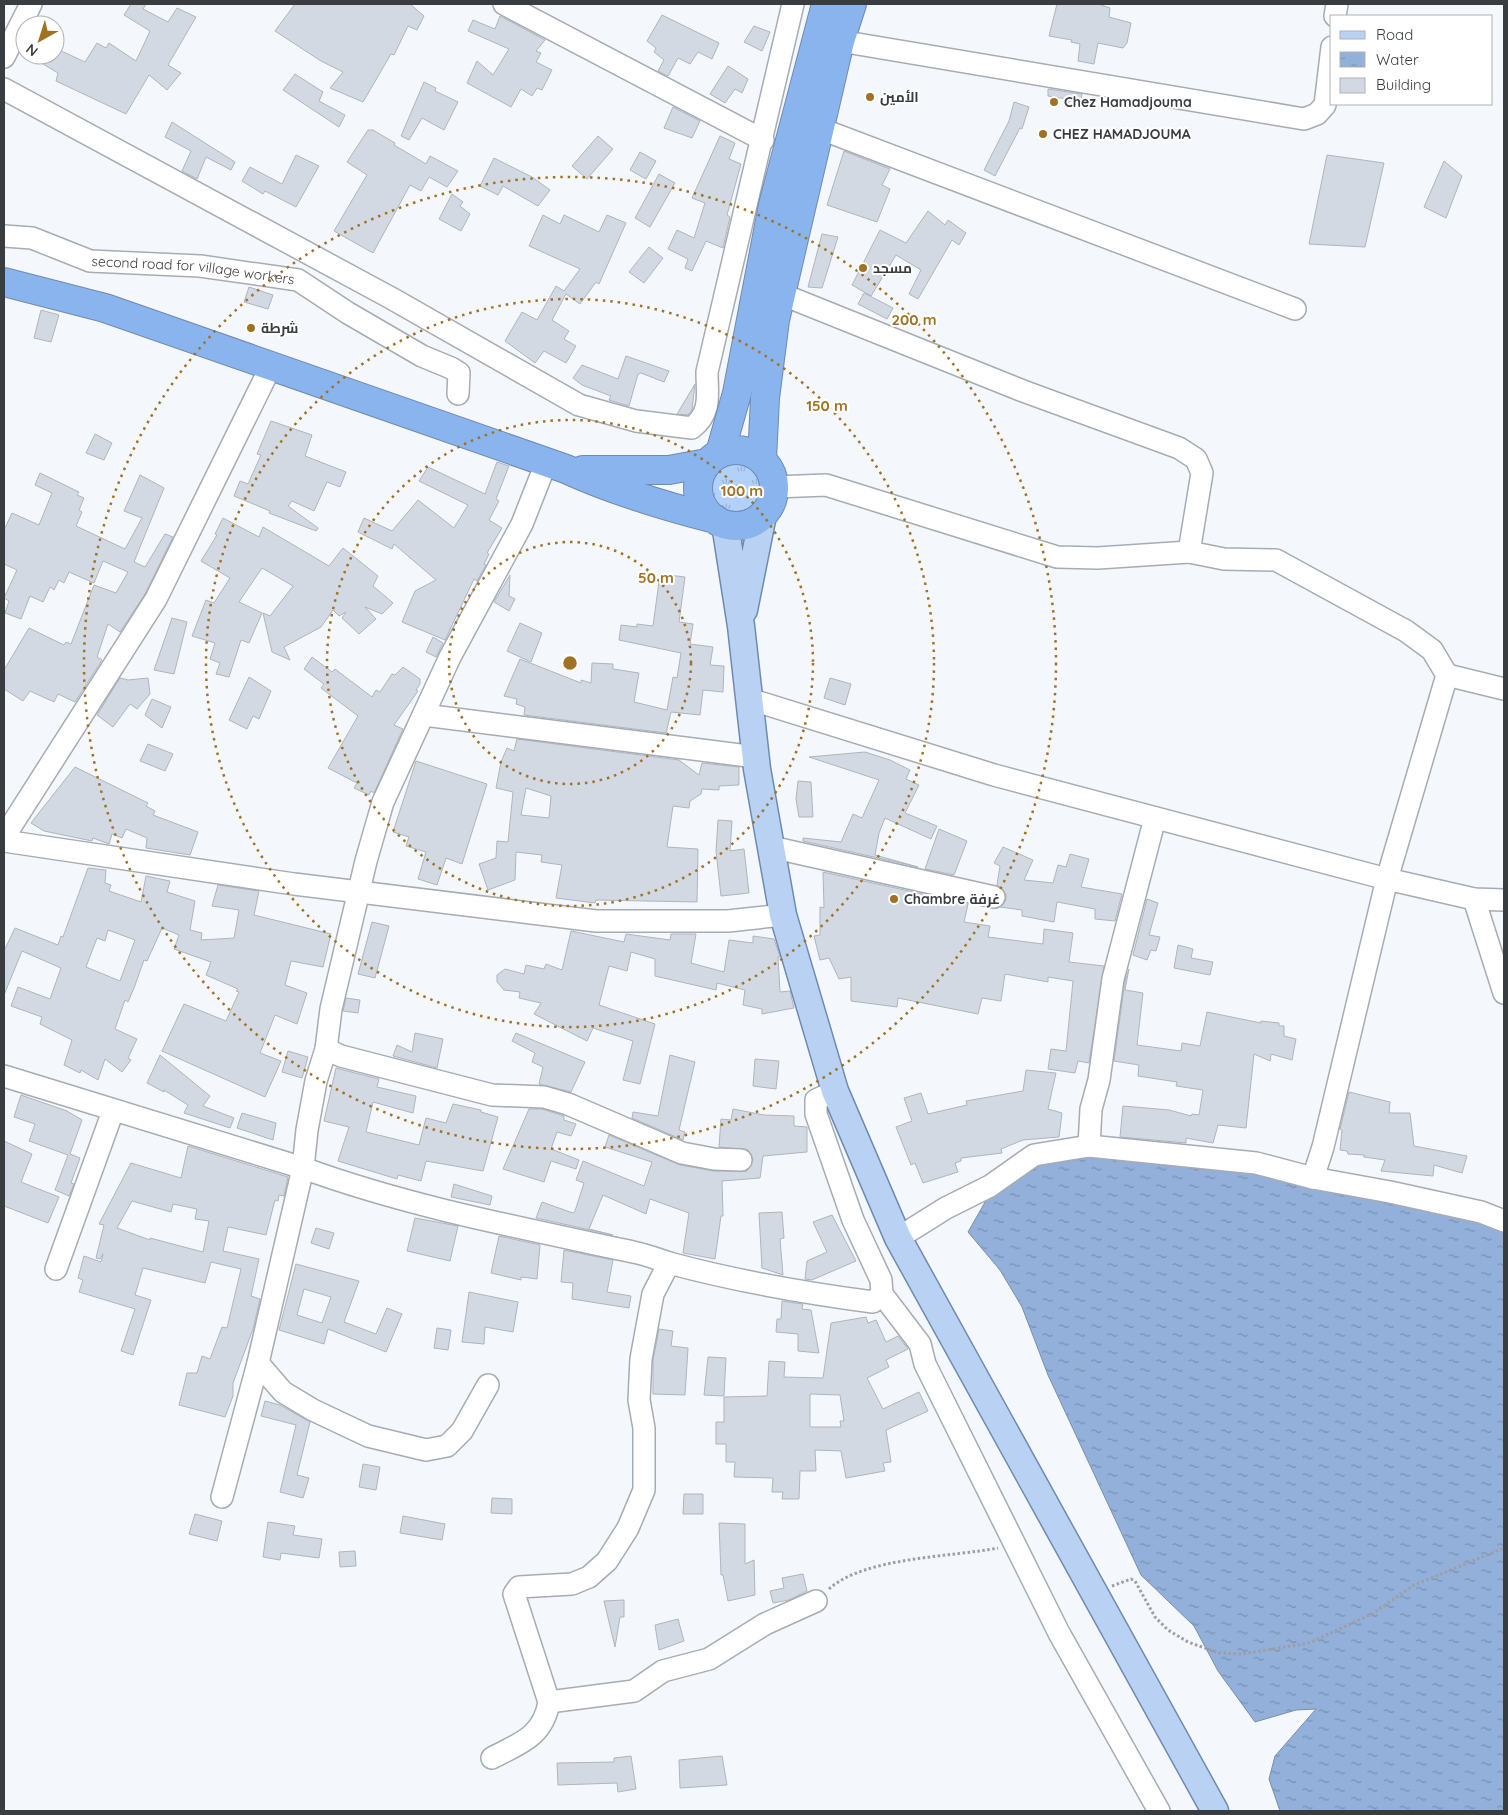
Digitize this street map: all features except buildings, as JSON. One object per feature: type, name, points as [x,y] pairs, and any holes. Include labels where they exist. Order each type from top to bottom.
[{"type":"highway","points":[[720,522],[706,510],[699,492],[700,474],[713,458],[737,393],[773,205],[826,4]]},
{"type":"highway","points":[[762,459],[764,398],[774,320],[821,129],[840,41],[852,4]]},
{"type":"highway","points":[[4,282],[105,308],[556,466],[594,482],[720,522],[745,525],[763,515],[773,497],[775,487],[769,467],[762,459],[742,450],[669,470],[556,466]]},
{"type":"main road","points":[[741,626],[763,515]]},
{"type":"main road","points":[[720,522],[741,626],[756,757],[783,915],[835,1091],[898,1238],[1215,1811]]},
{"type":"street","points":[[4,56],[31,4]]},
{"type":"street","points":[[504,4],[763,140]]},
{"type":"street","points":[[4,89],[391,298],[578,405],[636,421],[692,428],[703,419],[708,405],[707,372],[763,140],[793,4]]},
{"type":"street","points":[[840,41],[1304,119],[1317,114],[1325,105],[1330,64]]},
{"type":"street","points":[[821,129],[1295,309]]},
{"type":"street","name":"second road for village workers","points":[[4,236],[32,238],[90,261],[200,266],[298,280],[422,356],[459,373],[458,394]]},
{"type":"street","points":[[781,294],[1023,391],[1179,448],[1196,459],[1202,473],[1189,552]]},
{"type":"street","points":[[4,837],[156,599],[271,366]]},
{"type":"street","points":[[222,1497],[258,1363],[303,1168],[316,1081],[326,1049],[331,1009],[359,892],[384,802],[450,657],[522,524],[556,466]]},
{"type":"street","points":[[775,487],[826,485],[1057,557],[1098,558],[1189,552],[1224,559],[1276,560],[1406,631],[1432,650],[1447,675],[1504,688]]},
{"type":"street","points":[[1313,1178],[1323,1148],[1387,879],[1447,675]]},
{"type":"street","points":[[749,699],[994,776],[1387,879],[1474,899],[1504,900]]},
{"type":"street","points":[[424,715],[756,757]]},
{"type":"street","points":[[1088,1146],[1091,1109],[1099,1080],[1113,979],[1155,818]]},
{"type":"street","points":[[4,841],[359,892],[596,921],[728,921],[783,915]]},
{"type":"street","points":[[771,847],[994,897]]},
{"type":"street","points":[[1474,899],[1504,993]]},
{"type":"street","points":[[326,1049],[342,1056],[492,1095],[544,1097],[568,1104],[682,1153],[714,1159],[741,1160]]},
{"type":"street","points":[[4,1076],[340,1181],[478,1219],[635,1252],[669,1263],[800,1292],[873,1302],[882,1294]]},
{"type":"street","points":[[835,1091],[816,1100],[816,1114],[853,1220],[881,1280],[882,1294],[920,1344],[925,1364],[1014,1545],[1059,1633],[1158,1811]]},
{"type":"street","points":[[56,1269],[113,1111]]},
{"type":"street","points":[[898,1238],[946,1208],[990,1186],[1034,1155],[1088,1146],[1256,1163],[1313,1178],[1481,1212],[1504,1221]]},
{"type":"street","points":[[492,1758],[534,1735],[547,1714],[548,1702],[514,1594],[519,1587],[572,1584],[589,1577],[607,1561],[628,1528],[644,1490],[644,1428],[639,1400],[641,1358],[652,1294],[669,1263]]},
{"type":"street","points":[[258,1363],[282,1392],[314,1410],[368,1436],[426,1450],[447,1446],[462,1431],[488,1385]]},
{"type":"street","points":[[548,1702],[634,1691],[663,1671],[709,1659],[765,1624],[816,1601]]},
{"type":"path","points":[[816,1601],[833,1585],[859,1573],[901,1561],[967,1554],[1014,1545]]},
{"type":"path","points":[[1093,1592],[1126,1581],[1135,1581],[1155,1617],[1168,1630],[1188,1642],[1219,1653],[1242,1654],[1309,1644],[1372,1614],[1414,1585],[1504,1548]]},
{"type":"green space","points":[[738,456],[755,461],[763,469],[768,486],[763,503],[755,511],[738,516],[721,511],[713,503],[708,486],[713,469],[721,461]]},
{"type":"water","points":[[1067,1152],[1229,1166],[1504,1226],[1504,1811],[1280,1811],[1269,1779],[1275,1756],[1316,1709],[1296,1710],[1255,1722],[1218,1671],[1194,1626],[1141,1575],[1048,1375],[1022,1307],[1000,1270],[968,1232],[988,1197],[1031,1168]]},
{"type":"place","name":"الأمين","points":[[870,97]]},
{"type":"place","name":"Chez Hamadjouma","points":[[1054,102]]},
{"type":"place","name":"CHEZ HAMADJOUMA","points":[[1043,134]]},
{"type":"place","name":"مسجد","points":[[863,268]]},
{"type":"place","name":"شرطة","points":[[251,328]]},
{"type":"place","name":"Chambre غرفة","points":[[894,899]]}]
